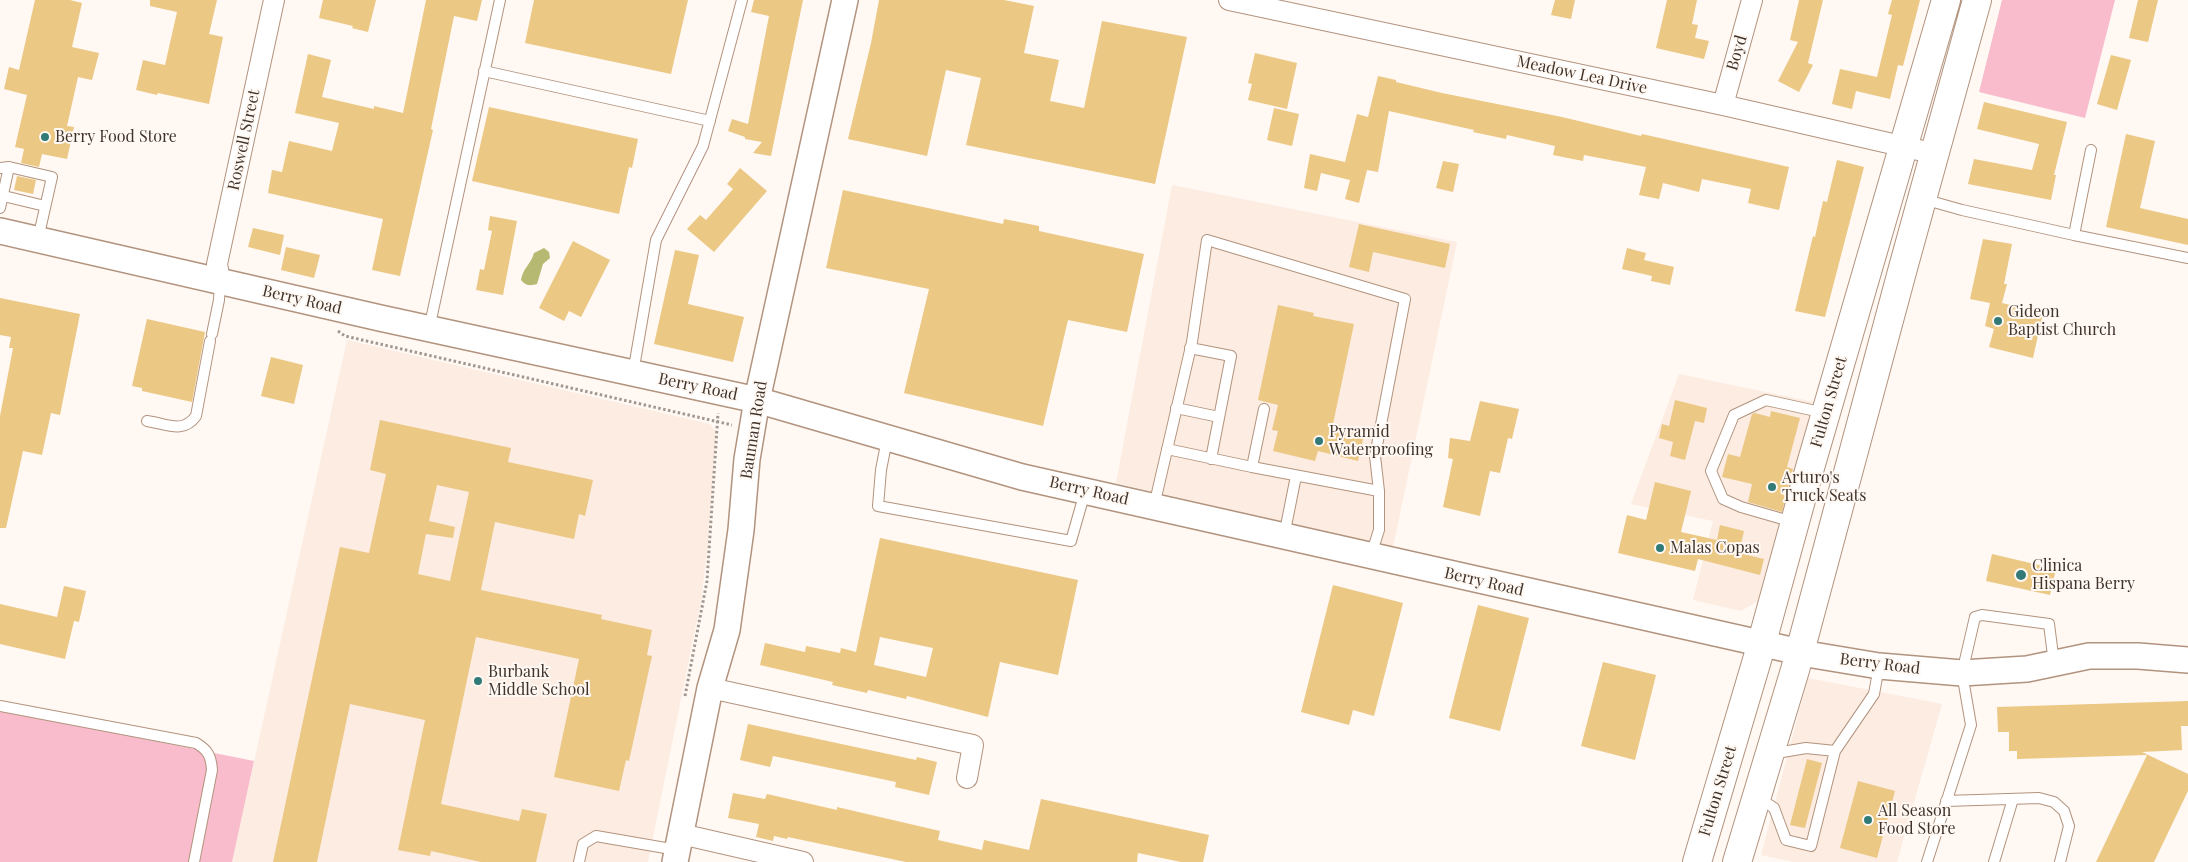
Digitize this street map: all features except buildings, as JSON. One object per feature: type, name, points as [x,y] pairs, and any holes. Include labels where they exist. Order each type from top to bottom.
[{"type":"main road","name":"Fulton Street","points":[[1697,862],[1946,0]]},
{"type":"main road","points":[[1737,862],[1800,652],[1977,0]]},
{"type":"street","name":"Roswell Street","points":[[220,281],[217,264],[274,0]]},
{"type":"street","name":"Bauman Road","points":[[677,849],[710,688],[727,630],[742,530],[747,459],[757,400],[846,0]]},
{"type":"street","name":"Meadow Lea Drive","points":[[1229,0],[1723,105],[1936,154]]},
{"type":"street","name":"Boyd","points":[[1723,105],[1752,0]]},
{"type":"street","name":"Berry Road","points":[[0,231],[429,329],[757,400],[1022,477],[1800,652],[1878,666],[1962,672],[2027,669],[2089,656],[2138,656],[2188,660]]},
{"type":"street","points":[[710,688],[973,745],[967,778]]},
{"type":"street","points":[[677,849],[727,844],[803,862]]},
{"type":"lane","points":[[429,329],[500,0]]},
{"type":"lane","points":[[632,374],[656,240],[703,146],[742,0]]},
{"type":"lane","points":[[484,71],[710,121]]},
{"type":"lane","points":[[2074,235],[2091,150]]},
{"type":"lane","points":[[0,208],[5,167],[52,177],[38,239]]},
{"type":"lane","points":[[1,196],[45,206]]},
{"type":"lane","points":[[1922,199],[2074,235],[2188,258]]},
{"type":"lane","points":[[1154,506],[1190,348],[1207,240],[1405,300],[1376,456],[1379,492],[1379,530],[1370,556]]},
{"type":"lane","points":[[148,421],[180,427],[188,426],[196,416],[219,300],[220,281]]},
{"type":"lane","points":[[1190,348],[1231,356],[1211,459]]},
{"type":"lane","points":[[1795,522],[1741,507],[1723,499],[1711,471],[1734,415],[1766,400],[1826,414]]},
{"type":"lane","points":[[1176,408],[1219,417]]},
{"type":"lane","points":[[1252,467],[1264,410]]},
{"type":"lane","points":[[887,438],[881,470],[878,506],[1071,541],[1085,491]]},
{"type":"lane","points":[[1166,449],[1379,492]]},
{"type":"lane","points":[[1284,536],[1296,476]]},
{"type":"lane","points":[[1927,862],[1970,725],[1962,672],[1974,620],[1977,616],[1982,615],[2049,624],[2054,663]]},
{"type":"lane","points":[[1756,796],[1774,808],[1786,840],[1811,846],[1835,751],[1874,694],[1878,666]]},
{"type":"lane","points":[[0,706],[196,742],[205,748],[211,756],[212,770],[194,862]]},
{"type":"lane","points":[[1769,755],[1806,748],[1835,751]]},
{"type":"lane","points":[[1946,801],[2045,798],[2054,802],[2064,811],[2068,819],[2069,832],[2060,862]]},
{"type":"lane","points":[[1994,862],[2014,799]]},
{"type":"lane","points":[[579,862],[583,844],[596,836],[677,849]]},
{"type":"path","points":[[684,703],[707,581],[716,423],[719,409]]},
{"type":"shaded area","points":[[2002,0],[2115,0],[2085,118],[1979,92]]},
{"type":"shaded area","points":[[1172,185],[1457,242],[1393,547],[1116,483]]},
{"type":"shaded area","points":[[544,248],[549,252],[550,258],[543,264],[537,284],[526,284],[521,280],[523,272],[534,253]]},
{"type":"shaded area","name":"Burbank Middle School","points":[[347,340],[710,424],[716,432],[707,553],[701,600],[648,862],[232,862]]},
{"type":"shaded area","points":[[1679,374],[1819,403],[1761,599],[1741,611],[1693,600],[1713,521],[1631,504]]},
{"type":"shaded area","points":[[1808,678],[1942,704],[1897,862],[1793,862],[1761,855]]},
{"type":"shaded area","points":[[0,710],[254,761],[232,862],[0,862]]},
{"type":"place","name":"Berry Food Store","points":[[45,137]]},
{"type":"place","name":"Gideon Baptist Church","points":[[1998,321]]},
{"type":"place","name":"Pyramid Waterproofing","points":[[1319,441]]},
{"type":"place","name":"Arturo's Truck Seats","points":[[1772,487]]},
{"type":"place","name":"Malas Copas","points":[[1660,548]]},
{"type":"place","name":"Clinica Hispana Berry","points":[[2021,575]]},
{"type":"place","name":"Burbank Middle School","points":[[478,681]]},
{"type":"place","name":"All Season Food Store","points":[[1868,820]]}]
